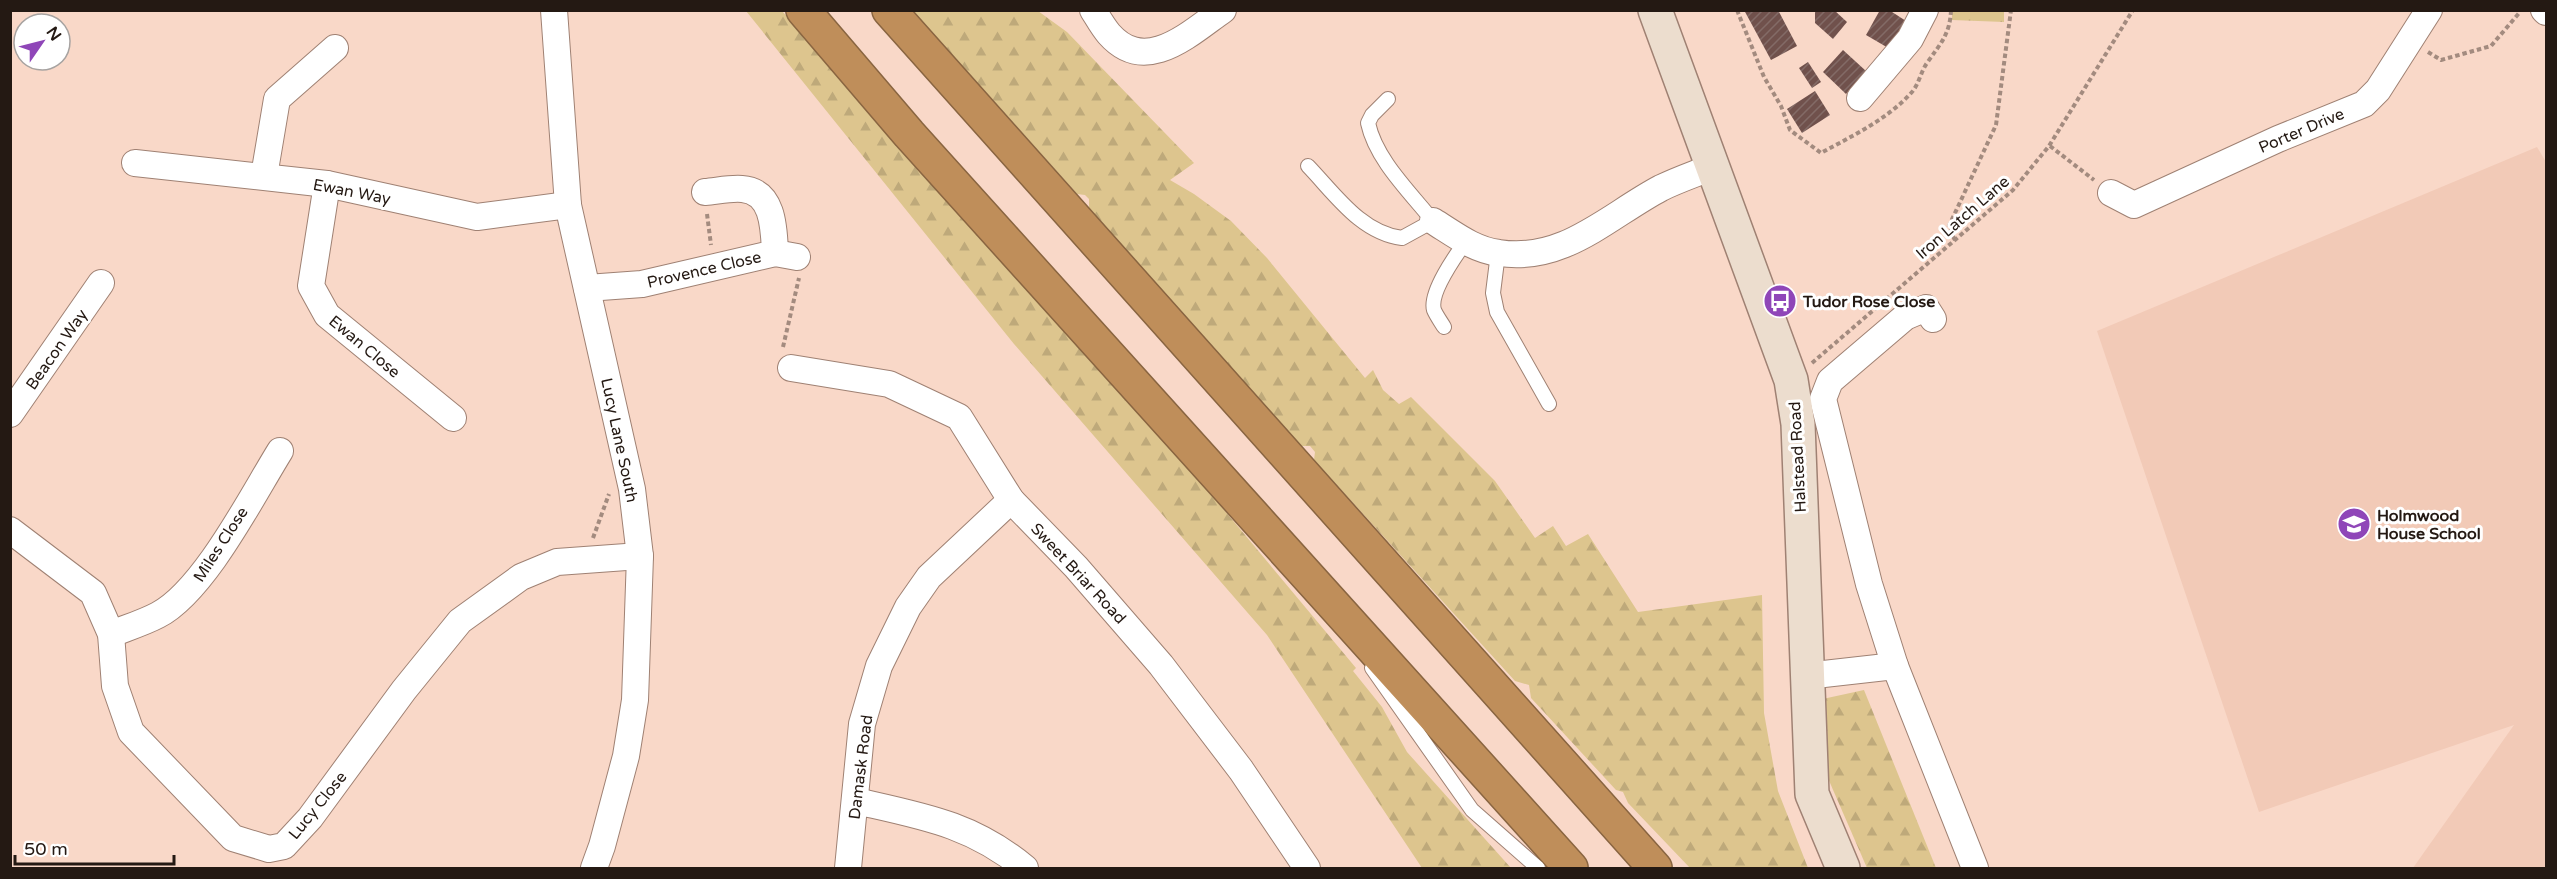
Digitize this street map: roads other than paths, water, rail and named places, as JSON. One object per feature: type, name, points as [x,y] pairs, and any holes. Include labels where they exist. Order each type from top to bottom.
[{"type":"highway","points":[[803,10],[909,134],[1571,868]]},
{"type":"highway","points":[[889,10],[1655,868]]},
{"type":"street","name":"Lucy Lane South","points":[[554,10],[568,205],[632,489],[640,556],[634,700],[626,756],[594,868]]},
{"type":"street","points":[[1093,10],[1110,35],[1131,50],[1152,53],[1172,45],[1223,10]]},
{"type":"street","name":"Halstead Road","points":[[1655,10],[1791,380],[1798,424],[1812,794],[1842,868]]},
{"type":"street","points":[[1860,98],[1910,39],[1925,10]]},
{"type":"street","name":"Porter Drive","points":[[2111,193],[2130,214],[2278,139],[2364,104],[2378,90],[2429,10]]},
{"type":"street","points":[[264,176],[277,99],[335,48]]},
{"type":"street","name":"Ewan Way","points":[[135,163],[327,184],[477,218],[568,205]]},
{"type":"street","points":[[1433,221],[1466,241],[1498,253],[1525,255],[1549,252],[1587,236],[1662,188],[1712,167]]},
{"type":"street","name":"Ewan Close","points":[[327,184],[311,286],[327,315],[453,418]]},
{"type":"street","name":"Provence Close","points":[[587,288],[642,284],[786,255],[773,216],[761,197],[745,189],[705,192]]},
{"type":"street","name":"Beacon Way","points":[[10,414],[101,283]]},
{"type":"street","name":"Halstead Road","points":[[1934,319],[1926,308],[1905,316],[1830,381],[1822,399],[1869,584],[1895,666],[1975,868]]},
{"type":"street","name":"Sweet Briar Road","points":[[791,368],[888,384],[959,417],[1011,500],[1076,567],[1161,665],[1241,770],[1307,868]]},
{"type":"street","name":"Miles Close","points":[[111,634],[159,615],[185,596],[207,569],[280,451]]},
{"type":"street","name":"Damask Road","points":[[848,868],[862,724],[879,666],[908,607],[929,577],[1011,500]]},
{"type":"street","name":"Lucy Close","points":[[10,530],[93,592],[111,634],[115,686],[130,732],[233,838],[269,849],[284,846],[310,818],[404,690],[460,621],[521,577],[557,562],[640,556]]},
{"type":"street","points":[[1806,676],[1895,666]]},
{"type":"street","points":[[856,801],[928,817],[969,832],[1001,848],[1025,868]]},
{"type":"lane","points":[[1308,166],[1359,219],[1376,231],[1402,238],[1433,221],[1389,165],[1370,132],[1368,123],[1372,115],[1388,99]]},
{"type":"lane","points":[[1444,327],[1433,309],[1434,298],[1452,261],[1466,241]]},
{"type":"lane","points":[[1498,253],[1493,293],[1497,312],[1549,404]]},
{"type":"lane","points":[[1302,570],[1472,810],[1538,868]]},
{"type":"place","name":"Tudor Rose Close","points":[[1780,301]]},
{"type":"place","name":"Holmwood House School","points":[[2354,524]]}]
